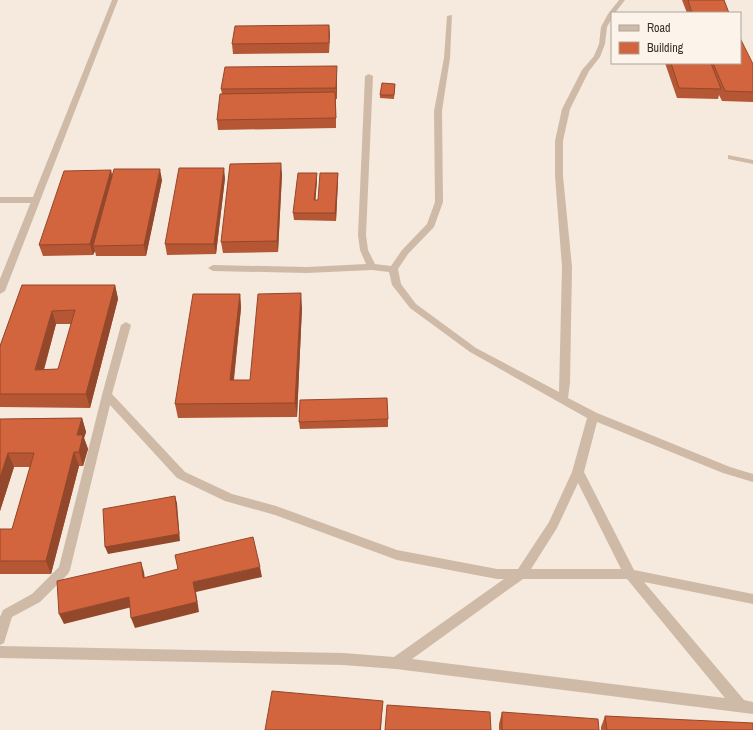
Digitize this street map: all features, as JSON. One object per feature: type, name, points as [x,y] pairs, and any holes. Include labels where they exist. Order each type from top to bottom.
[{"type":"street","points":[[0,291],[115,0]]},
{"type":"street","points":[[613,12],[622,0]]},
{"type":"street","points":[[563,400],[565,383],[567,267],[559,176],[559,141],[566,109],[586,70],[598,57],[602,44],[604,27],[611,14]]},
{"type":"street","points":[[450,16],[447,58],[438,111],[439,202],[431,225],[405,252],[393,269],[396,286],[413,306],[473,350],[563,400],[593,416],[727,470],[753,478]]},
{"type":"street","points":[[369,76],[362,235],[364,250],[372,266]]},
{"type":"street","points":[[731,157],[753,162]]},
{"type":"street","points":[[0,200],[35,200]]},
{"type":"street","points":[[213,268],[307,270],[372,266],[393,269]]},
{"type":"street","points":[[0,639],[7,614],[36,598],[64,570],[107,395],[126,325]]},
{"type":"street","points":[[107,395],[181,475],[229,498],[276,511],[397,555],[497,574],[630,574],[753,599]]},
{"type":"street","points":[[396,663],[521,574],[553,525],[578,472],[593,416]]},
{"type":"street","points":[[578,472],[630,574],[747,707]]},
{"type":"street","points":[[0,652],[343,659],[396,663],[747,707]]},
{"type":"building","points":[[688,0],[724,0],[729,12],[692,12]]},
{"type":"building","points":[[329,25],[329,43],[232,44],[235,26]]},
{"type":"building","points":[[741,40],[753,64],[753,92],[725,91],[713,64],[741,64]]},
{"type":"building","points":[[671,64],[711,64],[721,89],[679,88]]},
{"type":"building","points":[[337,66],[336,88],[221,89],[225,67]]},
{"type":"building","points":[[382,83],[395,84],[394,95],[380,95]]},
{"type":"building","points":[[335,92],[336,118],[217,120],[220,94]]},
{"type":"building","points":[[281,163],[277,241],[221,242],[230,164]]},
{"type":"building","points":[[179,168],[224,168],[214,244],[165,244]]},
{"type":"building","points":[[114,169],[160,169],[144,245],[93,246]]},
{"type":"building","points":[[111,170],[90,244],[39,245],[64,171]]},
{"type":"building","points":[[298,173],[317,173],[314,200],[318,200],[320,173],[338,173],[335,213],[293,213]]},
{"type":"building","points":[[22,285],[115,285],[86,394],[0,394],[0,346]],"holes":[[[75,310],[58,369],[35,370],[52,311]]]},
{"type":"building","points":[[301,293],[295,403],[175,404],[193,294],[240,294],[230,380],[250,380],[258,294]]},
{"type":"building","points":[[387,398],[388,419],[299,422],[300,400]]},
{"type":"building","points":[[82,418],[77,435],[83,435],[79,452],[74,452],[46,561],[0,561],[0,529],[12,529],[34,453],[8,453],[0,478],[0,419]]},
{"type":"building","points":[[175,496],[179,534],[105,547],[103,509]]},
{"type":"building","points":[[253,537],[260,567],[193,582],[197,602],[131,618],[129,597],[59,614],[57,581],[141,562],[143,578],[178,569],[175,555]]},
{"type":"building","points":[[272,691],[383,701],[380,730],[265,730]]},
{"type":"building","points":[[387,705],[490,712],[491,730],[385,730]]},
{"type":"building","points":[[502,712],[598,719],[599,730],[502,730]]},
{"type":"building","points":[[605,716],[753,723],[753,730],[607,730]]}]
